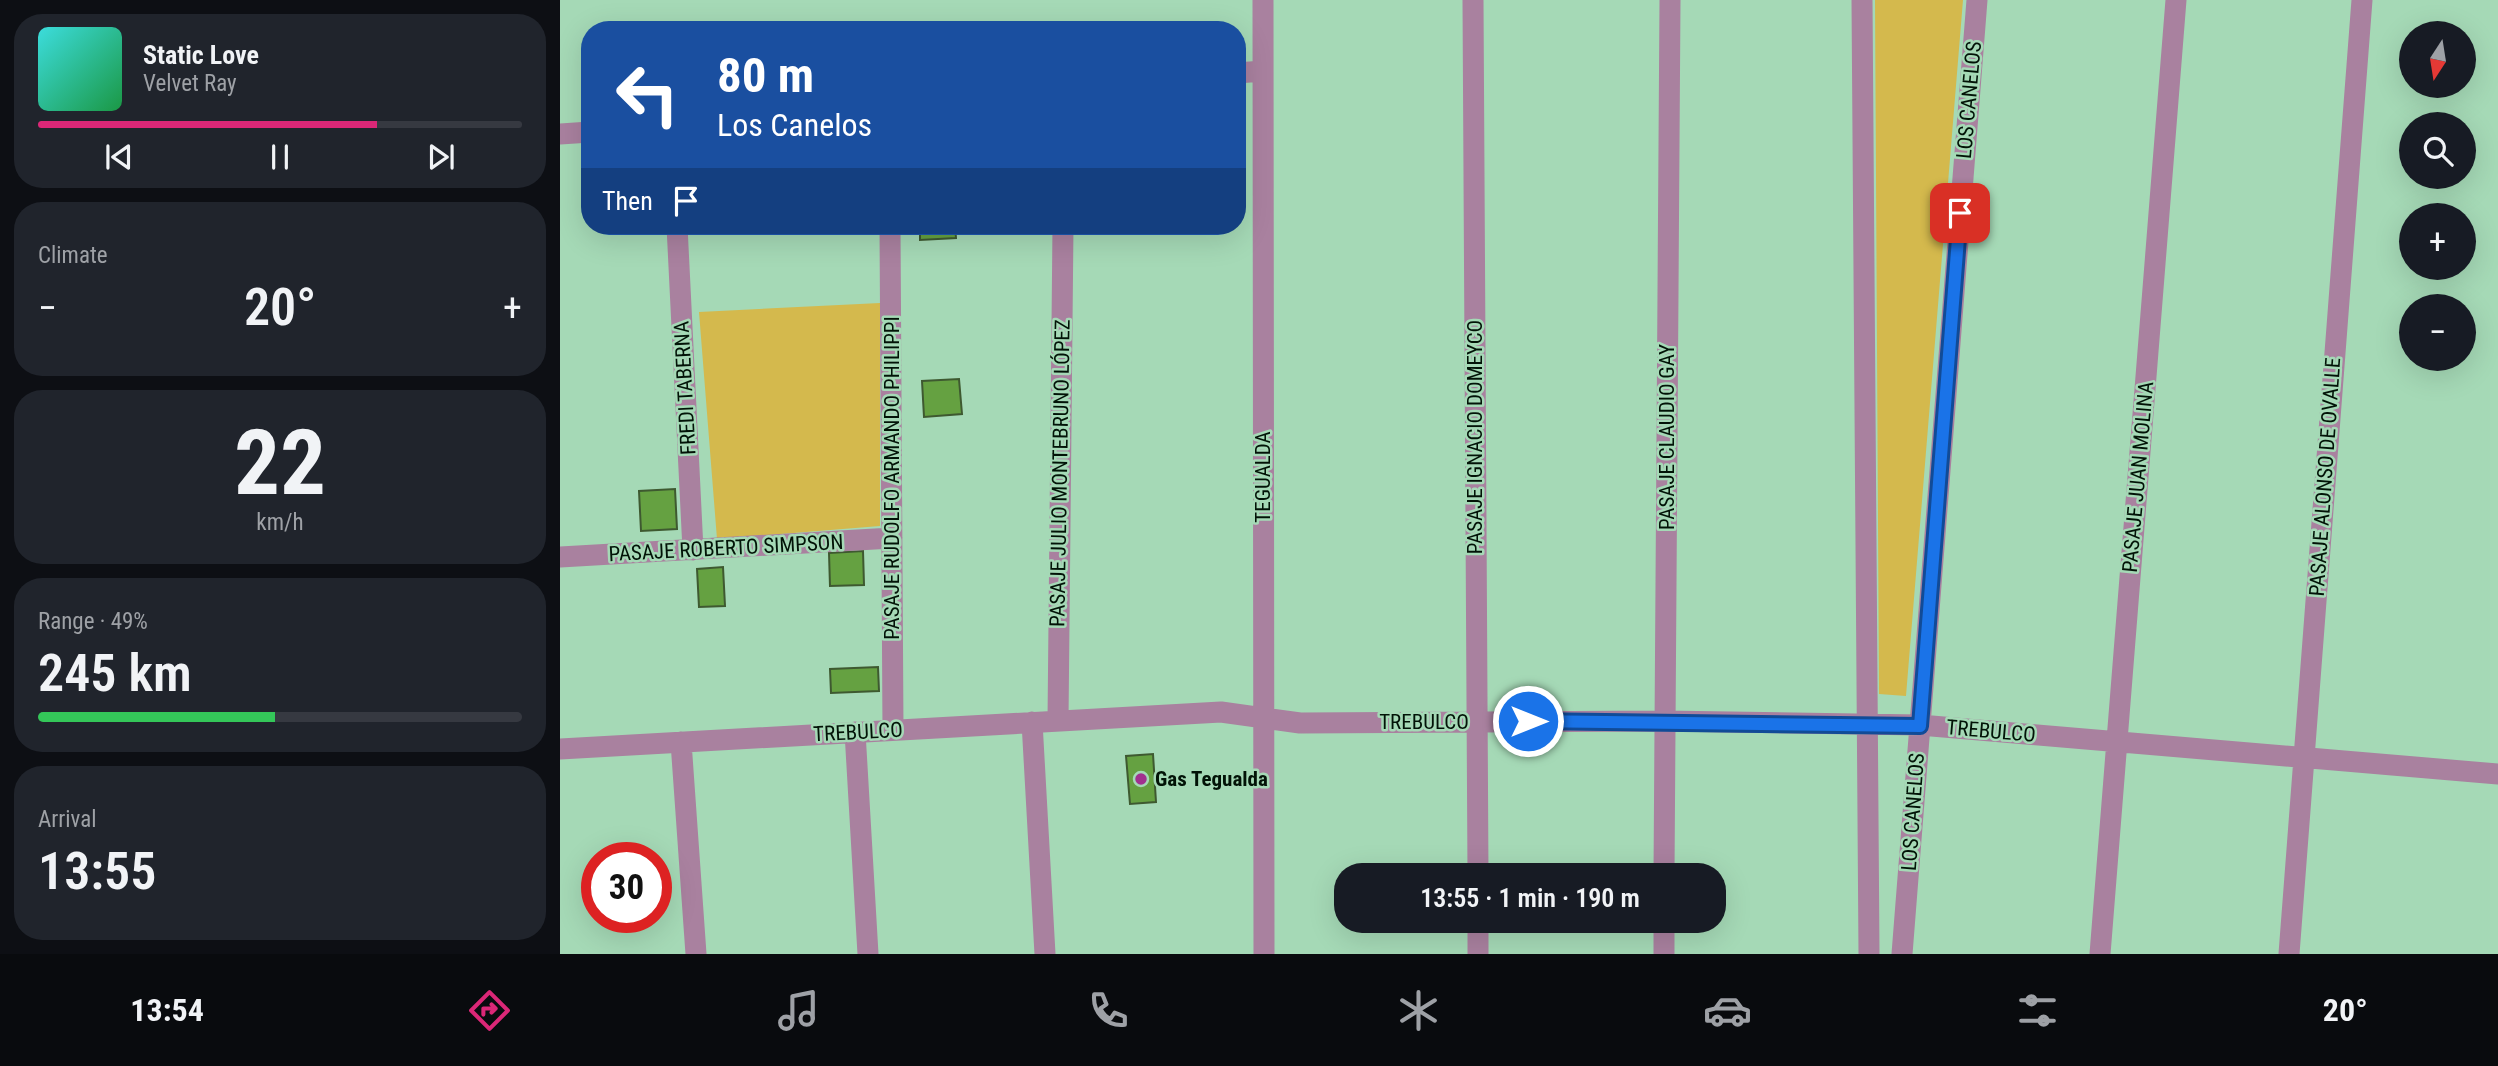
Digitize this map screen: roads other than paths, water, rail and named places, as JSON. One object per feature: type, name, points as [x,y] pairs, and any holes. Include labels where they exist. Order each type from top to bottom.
[{"type":"street","name":"TEGUALDA","points":[[1263,0],[1264,954]]},
{"type":"street","name":"PASAJE IGNACIO DOMEYCO","points":[[1472,0],[1478,863]]},
{"type":"street","name":"PASAJE CLAUDIO GAY","points":[[1664,863],[1670,0]]},
{"type":"street","name":"LOS CANELOS","points":[[1862,0],[1865,723],[1869,954]]},
{"type":"street","name":"LOS CANELOS","points":[[1902,954],[1977,0]]},
{"type":"street","name":"PASAJE JUAN MOLINA","points":[[2100,954],[2176,0]]},
{"type":"street","name":"PASAJE ALONSO DE OVALLE","points":[[2289,954],[2362,0]]},
{"type":"street","points":[[1246,72],[1263,71]]},
{"type":"street","points":[[560,135],[581,133]]},
{"type":"street","name":"FREDI TABERNA","points":[[677,235],[693,550]]},
{"type":"street","name":"PASAJE RUDOLFO ARMANDO PHILIPPI","points":[[890,235],[893,730]]},
{"type":"street","name":"PASAJE JULIO MONTEBRUNO LÓPEZ","points":[[1058,721],[1063,235]]},
{"type":"street","name":"PASAJE ROBERTO SIMPSON","points":[[560,557],[892,538]]},
{"type":"street","name":"TREBULCO","points":[[560,749],[1221,712],[1300,723],[1865,723],[2498,774]]},
{"type":"street","points":[[1032,722],[1045,954]]},
{"type":"street","points":[[855,732],[868,954]]},
{"type":"street","points":[[681,742],[696,954]]},
{"type":"street","points":[[1478,933],[1478,954]]},
{"type":"street","points":[[1664,933],[1664,954]]},
{"type":"place","name":"Gas Tegualda","points":[[1141,779]]}]
